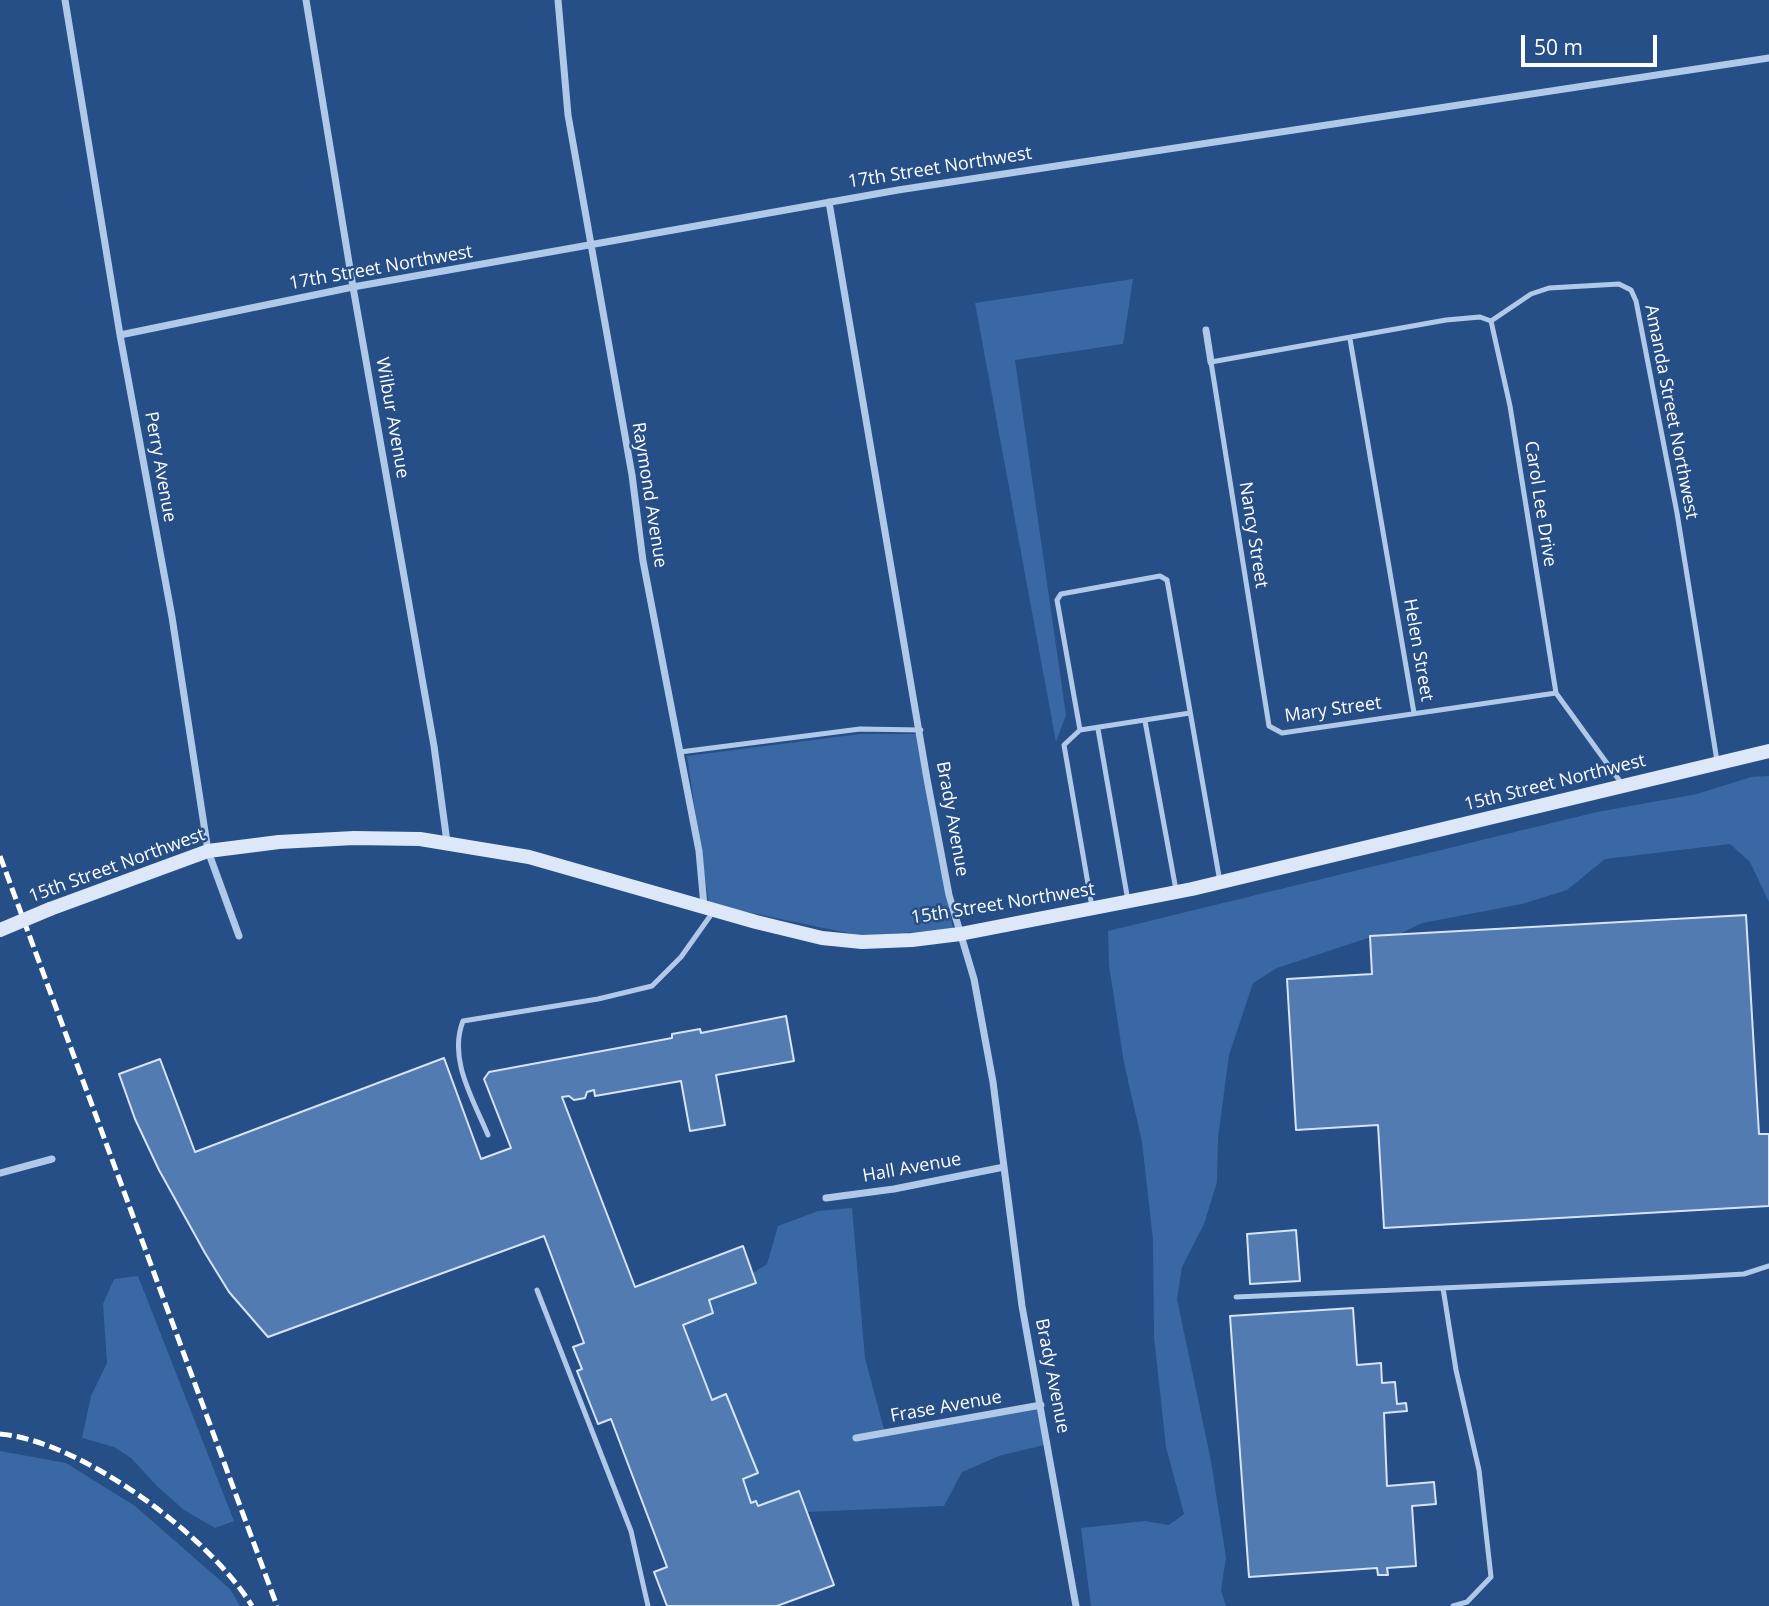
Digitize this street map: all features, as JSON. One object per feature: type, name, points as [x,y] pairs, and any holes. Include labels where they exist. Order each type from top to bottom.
[{"type":"street","name":"Perry Avenue","points":[[65,0],[120,335],[172,617],[208,851],[239,936]]},
{"type":"street","name":"Wilbur Avenue","points":[[306,0],[353,287],[434,746],[447,842]]},
{"type":"street","name":"Raymond Avenue","points":[[558,0],[565,88],[632,475],[643,561],[710,908]]},
{"type":"street","name":"17th Street Northwest","points":[[120,335],[353,287],[829,202],[1769,58]]},
{"type":"street","name":"Brady Avenue","points":[[829,202],[932,805],[960,934],[974,979],[993,1082],[1022,1306],[1076,1606]]},
{"type":"street","points":[[1206,330],[1211,362]]},
{"type":"street","name":"15th Street Northwest","points":[[0,930],[208,851],[279,842],[354,838],[447,842],[529,857],[822,938],[862,942],[960,934],[1177,892],[1769,751]]},
{"type":"street","points":[[0,1173],[52,1159]]},
{"type":"street","name":"Hall Avenue","points":[[826,1198],[894,1189],[1004,1167]]},
{"type":"street","name":"Frase Avenue","points":[[856,1438],[1041,1405]]},
{"type":"lane","name":"Amanda Street Northwest","points":[[1491,321],[1531,294],[1549,288],[1619,284],[1631,290],[1636,300],[1677,513],[1717,762]]},
{"type":"lane","points":[[1211,362],[1446,320],[1480,317],[1491,321]]},
{"type":"lane","name":"Carol Lee Drive","points":[[1491,321],[1510,406],[1556,692]]},
{"type":"lane","name":"Helen Street","points":[[1350,339],[1414,713],[1556,692]]},
{"type":"lane","name":"Nancy Street","points":[[1211,362],[1268,714]]},
{"type":"lane","points":[[1080,730],[1057,600],[1061,594],[1160,576],[1167,580],[1220,882]]},
{"type":"lane","points":[[1556,692],[1624,786]]},
{"type":"lane","points":[[1093,909],[1064,744],[1080,730],[1190,713]]},
{"type":"lane","name":"Mary Street","points":[[1268,714],[1269,726],[1282,733],[1414,713]]},
{"type":"lane","points":[[1145,720],[1177,892]]},
{"type":"lane","points":[[680,752],[860,729],[921,730]]},
{"type":"lane","points":[[1098,729],[1128,902]]},
{"type":"lane","points":[[488,1135],[460,1066],[456,1037],[463,1021],[652,986],[681,957],[710,908]]},
{"type":"lane","points":[[1236,1297],[1744,1274],[1769,1266]]},
{"type":"lane","points":[[1443,1288],[1456,1370],[1479,1470],[1491,1577],[1467,1602],[1453,1606]]},
{"type":"lane","points":[[537,1290],[631,1531],[648,1606]]},
{"type":"shaded area","points":[[1133,279],[1123,344],[1015,360],[1066,715],[1056,742],[975,303]]},
{"type":"shaded area","points":[[860,734],[918,734],[953,929],[862,936],[709,904],[687,756]]},
{"type":"shaded area","points":[[1769,776],[1769,902],[1750,862],[1730,844],[1605,859],[1567,890],[1522,904],[1422,923],[1400,934],[1374,936],[1277,968],[1253,983],[1229,1055],[1218,1138],[1217,1182],[1204,1224],[1182,1267],[1177,1299],[1211,1461],[1226,1558],[1221,1590],[1226,1606],[1091,1606],[1081,1528],[1145,1521],[1169,1525],[1184,1514],[1166,1447],[1154,1337],[1153,1240],[1142,1142],[1124,1063],[1109,965],[1108,931],[1597,812],[1697,794],[1751,777]]},
{"type":"shaded area","points":[[852,1208],[865,1358],[885,1433],[1041,1405],[1048,1444],[999,1456],[962,1472],[944,1506],[807,1512],[798,1491],[758,1506],[756,1501],[751,1503],[743,1479],[725,1394],[712,1400],[683,1325],[713,1313],[709,1300],[756,1283],[753,1273],[767,1264],[778,1226],[818,1211]]},
{"type":"shaded area","points":[[138,1276],[234,1521],[215,1528],[184,1510],[131,1458],[114,1447],[82,1438],[91,1396],[107,1363],[103,1304],[114,1279]]},
{"type":"shaded area","points":[[0,1451],[66,1463],[135,1506],[230,1589],[240,1606],[0,1606]]},
{"type":"building","points":[[1746,915],[1759,1134],[1769,1134],[1769,1206],[1384,1228],[1378,1125],[1296,1130],[1287,979],[1372,974],[1370,936]]},
{"type":"building","points":[[786,1016],[794,1061],[716,1075],[725,1125],[690,1131],[681,1081],[595,1096],[594,1090],[587,1092],[585,1098],[574,1100],[569,1096],[562,1097],[635,1287],[743,1246],[756,1283],[709,1300],[713,1313],[683,1325],[712,1400],[726,1394],[758,1473],[743,1479],[751,1503],[756,1501],[758,1506],[799,1491],[834,1585],[777,1606],[667,1606],[654,1572],[667,1567],[611,1419],[598,1424],[577,1371],[582,1369],[573,1347],[584,1343],[544,1236],[268,1337],[229,1292],[205,1253],[159,1170],[135,1119],[119,1074],[160,1059],[195,1152],[444,1058],[481,1159],[511,1148],[484,1079],[489,1072],[672,1038],[672,1034],[700,1029],[701,1033]]},
{"type":"building","points":[[1296,1230],[1300,1281],[1250,1284],[1247,1234]]},
{"type":"building","points":[[1353,1308],[1357,1365],[1381,1363],[1382,1383],[1395,1382],[1397,1404],[1406,1403],[1407,1411],[1384,1413],[1387,1486],[1434,1482],[1436,1504],[1412,1506],[1416,1566],[1387,1568],[1388,1575],[1378,1575],[1377,1568],[1249,1577],[1230,1316]]},
{"type":"railway","points":[[0,856],[277,1606]]},
{"type":"railway","points":[[0,1434],[33,1441],[68,1454],[105,1473],[141,1497],[206,1551],[252,1606]]}]
